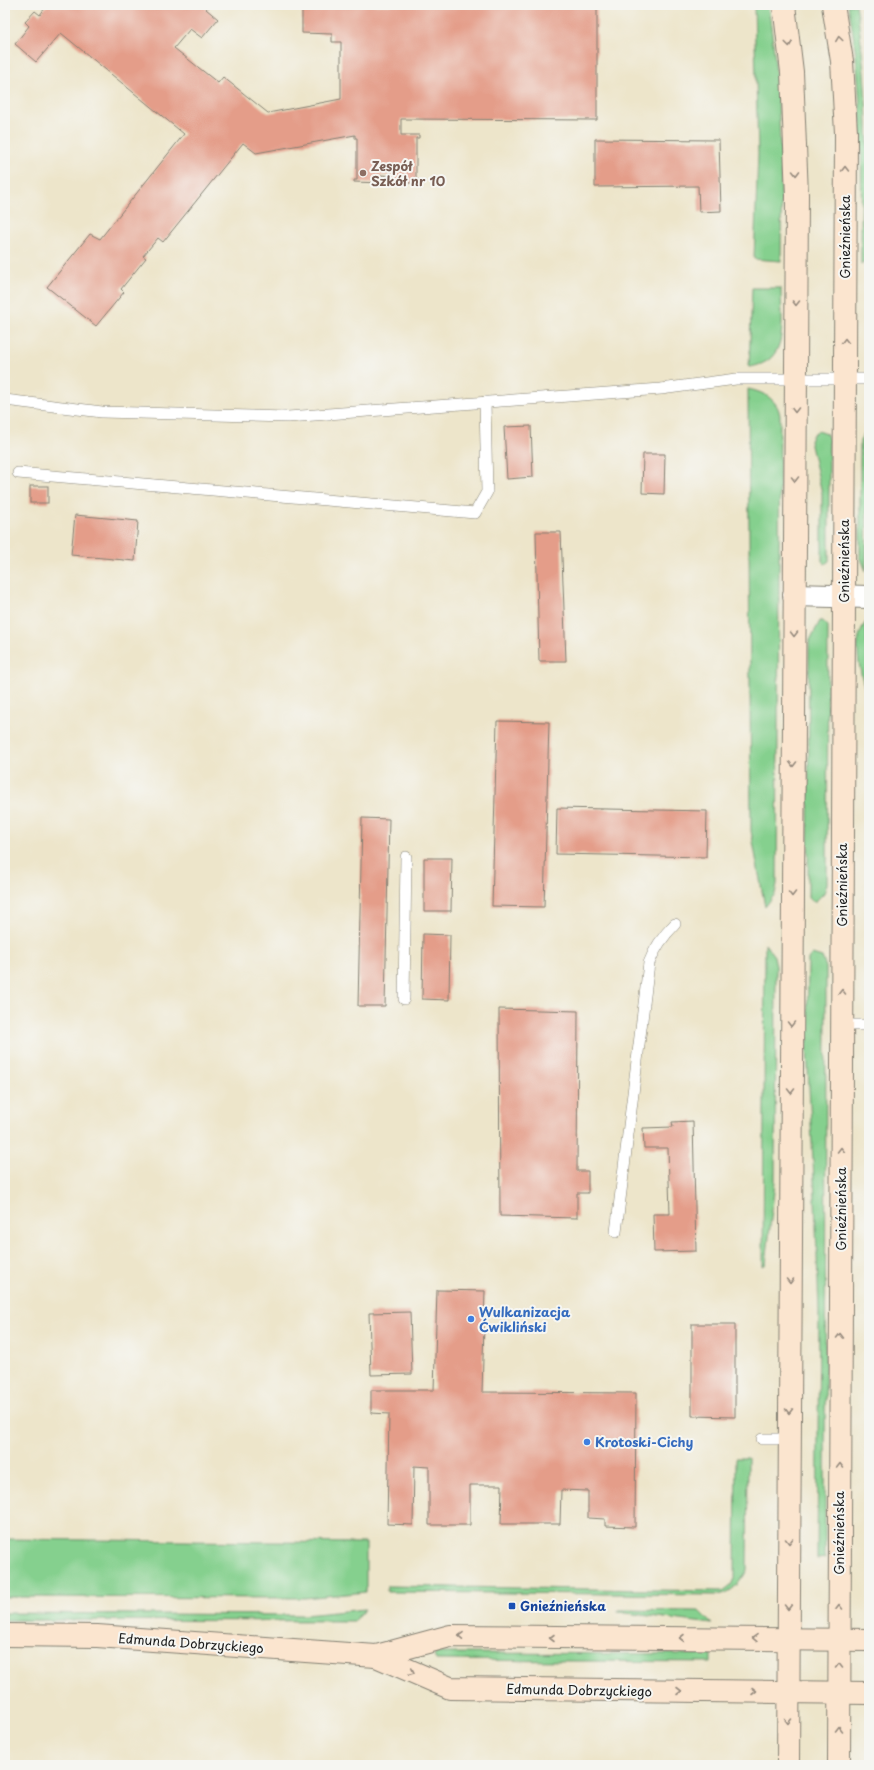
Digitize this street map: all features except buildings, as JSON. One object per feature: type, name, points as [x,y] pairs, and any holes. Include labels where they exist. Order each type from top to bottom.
[{"type":"street","points":[[784,5],[792,72],[796,153],[788,1765]]},
{"type":"street","name":"Gnieźnieńska","points":[[833,5],[842,61],[845,106],[839,1765]]},
{"type":"street","points":[[794,595],[869,597]]},
{"type":"street","name":"Edmunda Dobrzyckiego","points":[[5,1635],[97,1636],[376,1656],[450,1636],[869,1640]]},
{"type":"street","name":"Edmunda Dobrzyckiego","points":[[376,1656],[450,1688],[869,1693]]},
{"type":"lane","points":[[5,400],[102,412],[288,417],[661,389],[736,379],[869,379]]},
{"type":"lane","points":[[18,473],[475,513],[487,492],[485,402]]},
{"type":"lane","points":[[404,999],[406,857]]},
{"type":"lane","points":[[616,1232],[649,963],[654,950],[664,935],[675,924]]},
{"type":"lane","points":[[841,1025],[869,1025]]},
{"type":"lane","points":[[762,1439],[789,1439]]},
{"type":"green space","points":[[754,5],[768,5],[776,69],[780,133],[781,261],[754,259],[758,154]]},
{"type":"green space","points":[[848,5],[856,5],[857,10],[866,103],[869,258],[861,264],[860,101]]},
{"type":"green space","points":[[752,288],[781,288],[782,326],[778,348],[772,357],[762,363],[749,367]]},
{"type":"green space","points":[[748,389],[769,397],[779,410],[780,416],[777,884],[775,894],[765,907],[751,831]]},
{"type":"green space","points":[[868,426],[866,571],[860,556],[860,441]]},
{"type":"green space","points":[[818,431],[827,434],[829,441],[829,561],[825,564],[822,561],[822,493],[810,441],[813,434]]},
{"type":"green space","points":[[820,621],[823,621],[828,626],[827,884],[824,893],[816,901],[812,901],[808,897],[809,642]]},
{"type":"green space","points":[[866,622],[869,705],[861,674],[858,652],[858,641]]},
{"type":"green space","points":[[765,944],[774,956],[776,966],[775,1182],[766,1264],[763,1266]]},
{"type":"green space","points":[[812,954],[822,957],[826,967],[825,1558],[817,1559],[819,1312],[807,1049],[808,959]]},
{"type":"green space","points":[[736,1458],[748,1458],[747,1570],[736,1586],[723,1594],[387,1592],[387,1586],[723,1591],[731,1585],[735,1576]]},
{"type":"green space","points":[[5,1539],[366,1543],[366,1592],[304,1598],[5,1597]]},
{"type":"green space","points":[[365,1609],[354,1621],[5,1620],[5,1613],[305,1615]]},
{"type":"green space","points":[[618,1610],[699,1611],[712,1624],[618,1612]]},
{"type":"green space","points":[[436,1653],[711,1654],[711,1662],[436,1660],[434,1656]]},
{"type":"place","name":"Zespół Szkół nr 10","points":[[363,173]]},
{"type":"place","name":"Wulkanizacja Ćwikliński","points":[[471,1319]]},
{"type":"place","name":"Krotoski-Cichy","points":[[587,1442]]},
{"type":"place","name":"Gnieźnieńska","points":[[512,1606]]}]
